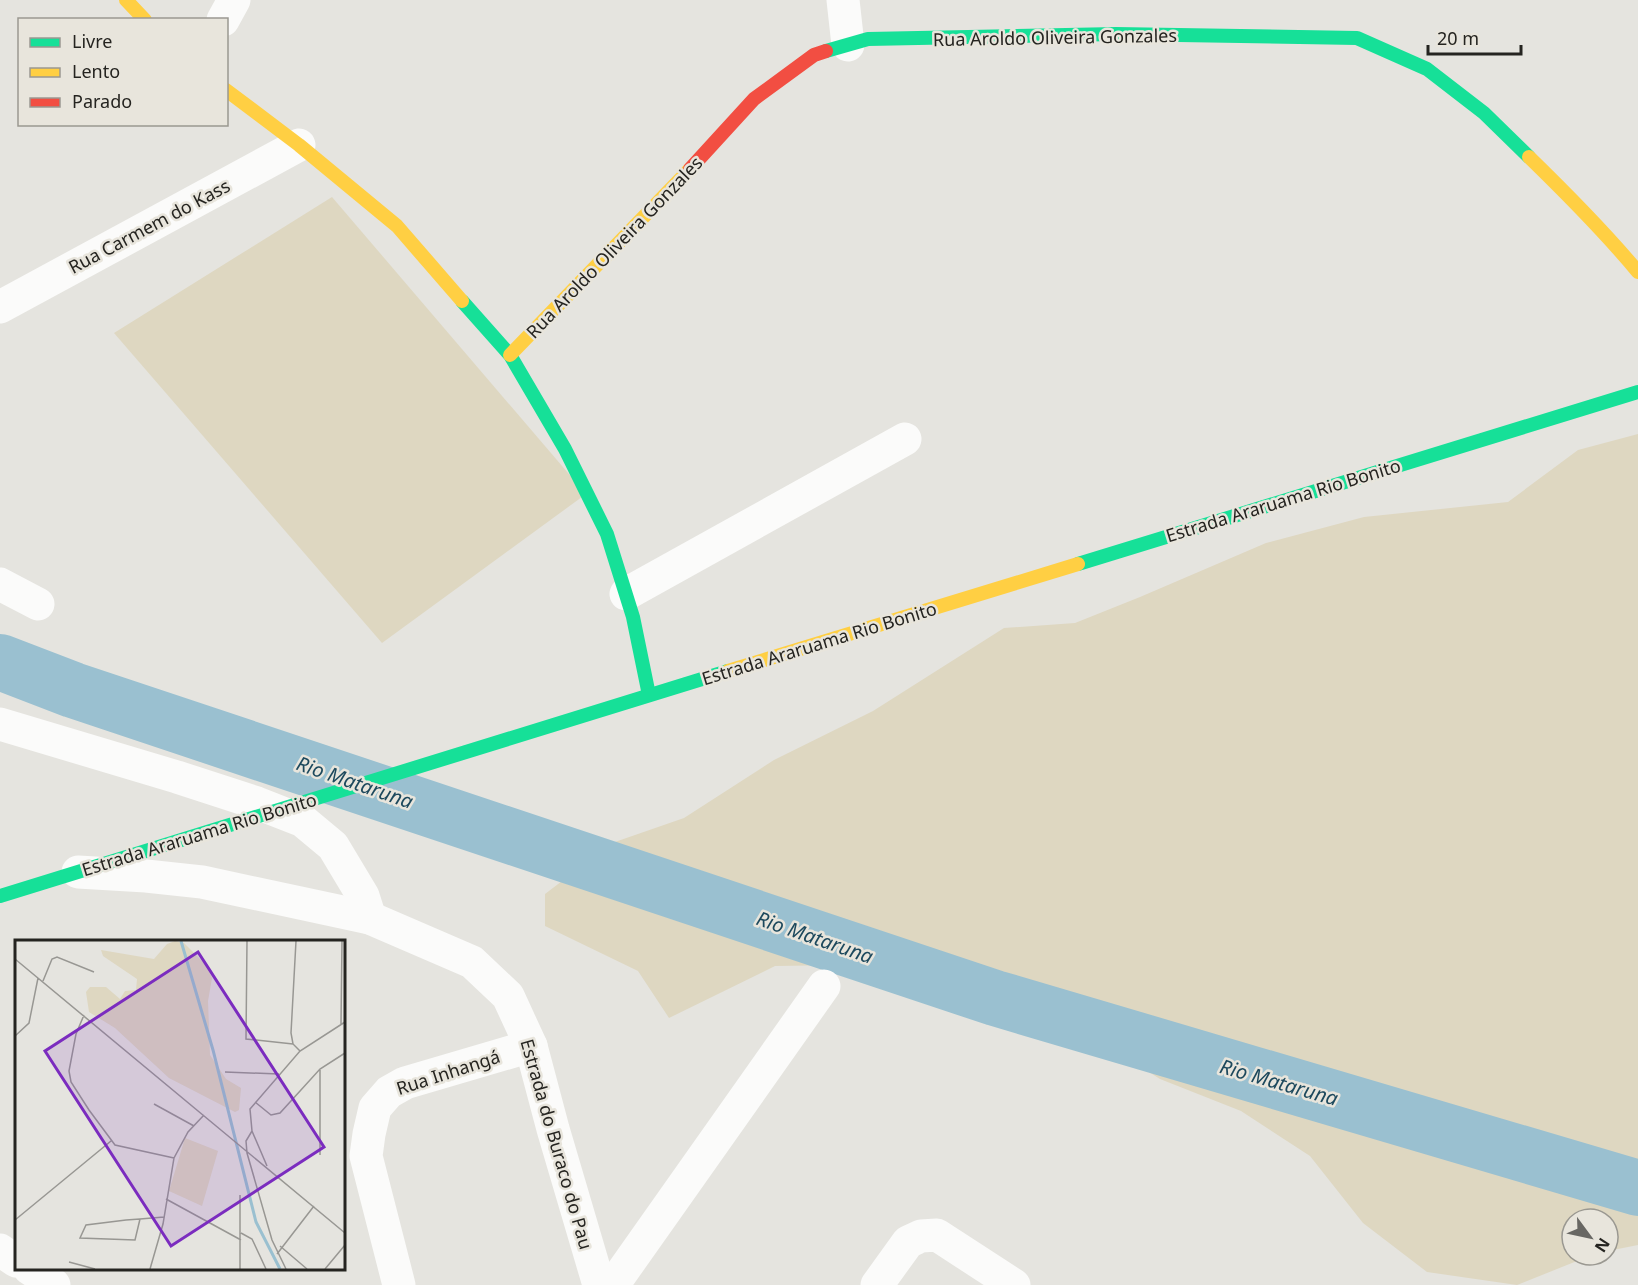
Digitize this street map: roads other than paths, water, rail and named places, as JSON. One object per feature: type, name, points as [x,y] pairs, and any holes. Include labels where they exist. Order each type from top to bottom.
[{"type":"street","points":[[126,0],[143,18]]},
{"type":"street","points":[[224,18],[234,0]]},
{"type":"street","points":[[843,0],[848,45]]},
{"type":"street","name":"Rua Aroldo Oliveira Gonzales","points":[[510,355],[754,99],[813,55],[868,39],[1116,34],[1357,38],[1427,69],[1484,113],[1566,193],[1619,249],[1638,273]]},
{"type":"street","points":[[228,92],[299,145],[397,226],[510,355],[565,449],[607,534],[633,617],[649,695]]},
{"type":"street","name":"Rua Carmem do Kass","points":[[0,307],[299,145]]},
{"type":"street","name":"Estrada Araruama Rio Bonito","points":[[0,896],[452,755],[1638,392]]},
{"type":"street","points":[[626,594],[905,439]]},
{"type":"street","points":[[0,584],[38,604]]},
{"type":"street","points":[[0,724],[177,777],[257,803],[303,821],[333,846],[363,896],[370,918]]},
{"type":"street","name":"Estrada do Buraco do Pau","points":[[76,872],[202,882],[370,918],[472,962],[508,996],[531,1046],[599,1285]]},
{"type":"street","points":[[613,1285],[824,986]]},
{"type":"street","name":"Rua Inhangá","points":[[399,1285],[366,1156],[375,1108],[389,1092],[405,1083],[531,1046]]},
{"type":"street","points":[[878,1285],[908,1242],[921,1236],[937,1235],[1014,1285]]},
{"type":"street","points":[[0,1250],[15,1260]]},
{"type":"street","points":[[30,1270],[54,1285]]},
{"type":"waterway","name":"Rio Mataruna","points":[[0,662],[73,690],[995,998],[1638,1188]]}]
